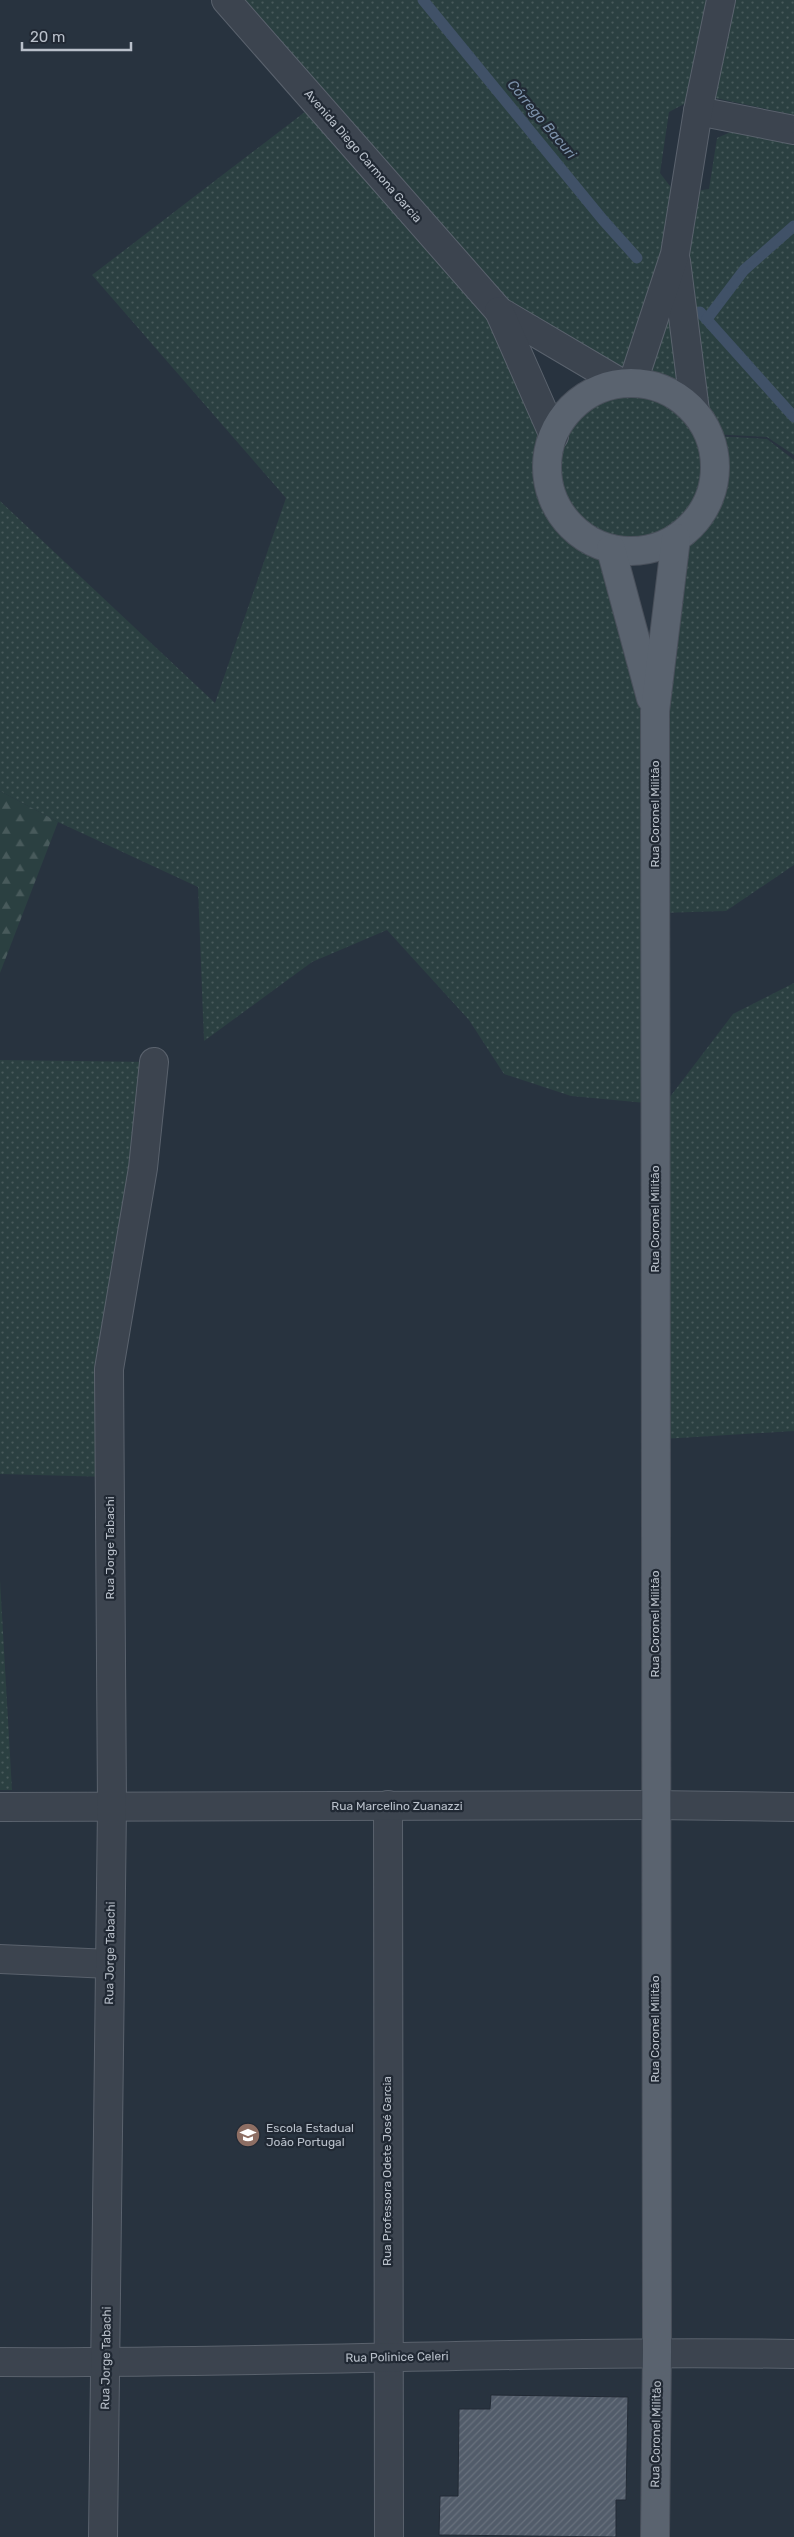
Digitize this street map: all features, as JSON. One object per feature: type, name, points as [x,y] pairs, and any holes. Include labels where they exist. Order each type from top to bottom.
[{"type":"main road","points":[[627,382],[656,385],[677,395],[695,411],[710,435],[716,464],[712,493],[698,519],[676,538],[656,548],[634,551],[611,549],[589,540],[571,525],[556,506],[549,483],[548,459],[554,436],[564,416],[580,400],[600,388],[627,382]]},
{"type":"main road","name":"Rua Coronel Militão","points":[[655,2537],[657,2352],[655,711],[676,538]]},
{"type":"main road","name":"Rua Coronel Militão","points":[[611,549],[655,711]]},
{"type":"street","name":"Avenida Diego Carmona Garcia","points":[[226,0],[500,311],[554,436]]},
{"type":"street","points":[[627,382],[675,254],[698,111],[721,0]]},
{"type":"street","points":[[698,111],[794,130]]},
{"type":"street","points":[[675,254],[695,411]]},
{"type":"street","name":"Avenida Diego Carmona Garcia","points":[[500,311],[627,382]]},
{"type":"street","name":"Rua Jorge Tabachi","points":[[103,2537],[112,1807],[109,1369],[143,1168],[154,1062]]},
{"type":"street","name":"Rua Marcelino Zuanazzi","points":[[0,1807],[655,1805],[794,1807]]},
{"type":"street","name":"Rua Professora Odete José Garcia","points":[[388,1806],[387,2357],[389,2537]]},
{"type":"street","points":[[0,1959],[110,1964]]},
{"type":"street","name":"Rua Polinice Celeri","points":[[0,2362],[106,2363],[657,2352],[794,2354]]},
{"type":"green space","points":[[236,0],[794,0],[794,115],[701,95],[669,112],[660,173],[676,194],[709,189],[717,138],[735,130],[794,143],[794,455],[767,437],[711,434],[696,411],[681,396],[662,386],[636,379],[502,308]]},
{"type":"green space","points":[[310,108],[491,313],[545,437],[539,461],[540,484],[548,507],[562,527],[581,542],[603,550],[647,713],[646,1103],[571,1096],[504,1074],[469,1020],[387,930],[312,962],[204,1041],[198,887],[58,822],[0,791],[0,501],[215,703],[286,498],[92,275]]},
{"type":"green space","points":[[631,383],[655,387],[670,393],[678,397],[696,414],[701,420],[711,443],[715,467],[711,491],[705,506],[701,514],[684,532],[678,537],[655,547],[631,551],[607,547],[592,541],[584,537],[566,520],[561,514],[551,491],[547,467],[551,443],[557,428],[561,420],[578,402],[584,397],[607,387]]},
{"type":"green space","points":[[714,436],[767,439],[794,460],[794,865],[726,911],[659,913],[660,711],[680,538],[702,515],[715,493],[718,468]]},
{"type":"green space","points":[[0,791],[58,822],[0,973]]},
{"type":"green space","points":[[794,983],[794,1431],[663,1439],[663,1106],[733,1014]]},
{"type":"green space","points":[[0,1060],[154,1062],[109,1477],[0,1474]]},
{"type":"green space","points":[[0,1580],[12,1790],[0,1790]]},
{"type":"building","points":[[491,2395],[628,2397],[626,2500],[616,2500],[616,2537],[439,2535],[440,2496],[458,2496],[459,2409],[490,2409]]},
{"type":"waterway","name":"Córrego Bacuri","points":[[423,0],[603,220],[637,258]]},
{"type":"waterway","points":[[707,319],[744,270],[794,226]]},
{"type":"waterway","name":"Córrego Bacuri","points":[[700,312],[794,417]]},
{"type":"place","name":"Escola Estadual João Portugal","points":[[248,2135]]}]
